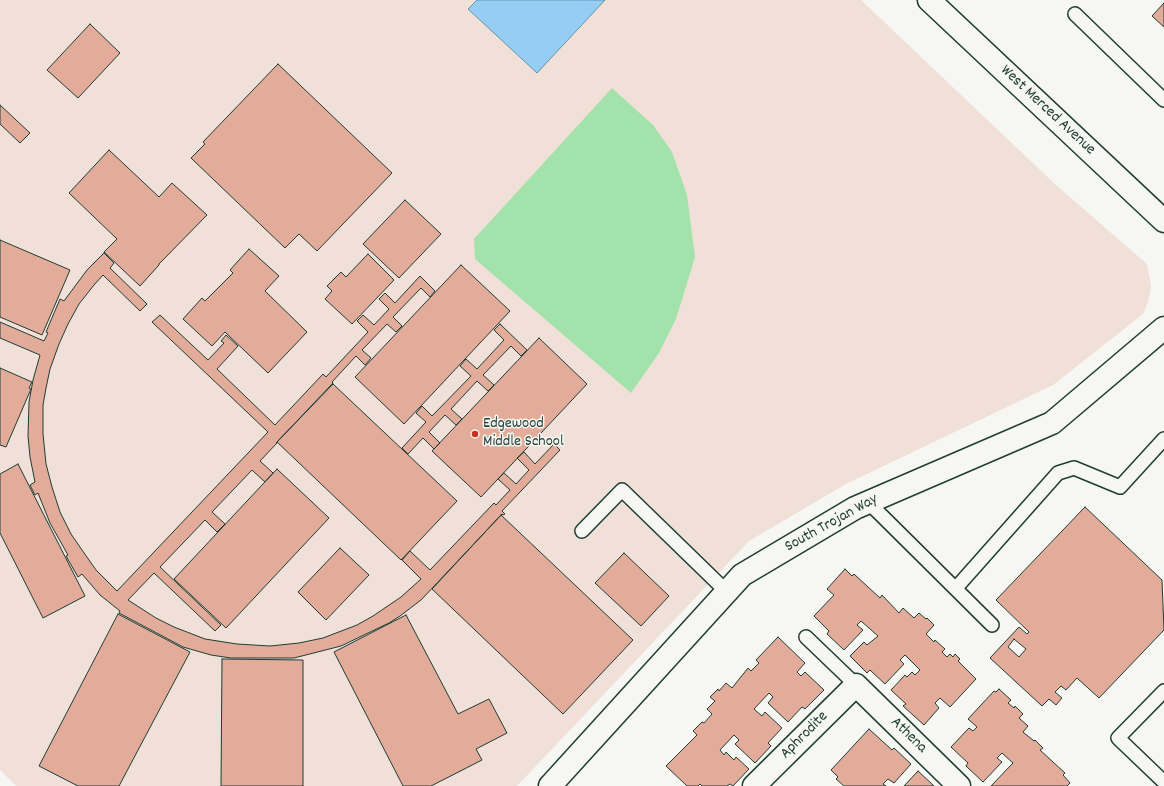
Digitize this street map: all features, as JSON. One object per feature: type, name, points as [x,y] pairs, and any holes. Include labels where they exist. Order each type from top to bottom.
[{"type":"street","name":"West Merced Avenue","points":[[929,0],[1164,221]]},
{"type":"street","name":"South Trojan Way","points":[[550,786],[742,575],[854,508],[1052,423],[1164,328]]},
{"type":"street","name":"Aphrodite","points":[[754,786],[856,685]]},
{"type":"street","name":"Athena","points":[[856,685],[959,786]]},
{"type":"lane","points":[[1075,14],[1164,100]]},
{"type":"lane","points":[[956,588],[1058,473],[1074,468],[1120,487],[1164,439]]},
{"type":"lane","points":[[582,531],[622,490],[727,592]]},
{"type":"lane","points":[[868,502],[992,625]]},
{"type":"lane","points":[[806,638],[856,685]]},
{"type":"lane","points":[[1163,694],[1118,738],[1164,782]]},
{"type":"shaded area","name":"Edgewood Middle School","points":[[0,0],[861,0],[1057,186],[1147,264],[1151,286],[1149,299],[1143,314],[1053,385],[846,484],[749,541],[517,786],[16,786],[0,770]]},
{"type":"green space","points":[[612,88],[653,125],[672,152],[687,195],[695,257],[676,319],[659,353],[631,393],[475,259],[474,239]]},
{"type":"water","points":[[477,0],[605,0],[537,73],[468,9]]},
{"type":"building","points":[[1164,3],[1164,27],[1152,16]]},
{"type":"building","points":[[90,24],[120,53],[78,98],[47,70]]},
{"type":"building","points":[[278,64],[392,173],[317,251],[299,234],[285,248],[191,158],[205,144],[203,142]]},
{"type":"building","points":[[0,105],[30,133],[20,143],[0,124]]},
{"type":"building","points":[[109,150],[159,197],[172,183],[207,215],[159,264],[140,286],[104,252],[117,239],[69,193]]},
{"type":"building","points":[[405,200],[441,234],[399,278],[363,244]]},
{"type":"building","points":[[0,240],[70,270],[42,335],[0,317]]},
{"type":"building","points":[[249,249],[279,276],[265,291],[307,332],[268,373],[225,332],[212,346],[183,319],[202,298],[205,301],[233,273],[230,270]]},
{"type":"building","points":[[104,253],[114,263],[110,268],[147,304],[140,311],[103,275],[94,285],[79,304],[68,324],[50,369],[43,405],[43,434],[46,464],[60,512],[71,534],[96,570],[117,591],[268,432],[152,322],[160,315],[208,360],[224,343],[221,341],[226,335],[238,346],[217,369],[275,425],[323,374],[326,377],[368,332],[357,321],[363,315],[374,325],[389,309],[379,299],[385,293],[395,303],[420,276],[435,291],[430,297],[421,288],[393,317],[402,326],[396,332],[387,324],[362,350],[371,358],[365,365],[356,356],[332,382],[333,383],[276,443],[260,461],[273,473],[265,482],[252,470],[212,512],[225,524],[217,532],[205,520],[160,567],[221,625],[215,631],[154,573],[128,600],[156,618],[174,627],[205,639],[237,644],[270,646],[299,643],[323,638],[357,625],[401,597],[421,579],[402,560],[410,551],[430,570],[494,503],[496,505],[510,490],[498,479],[504,473],[516,484],[529,470],[517,458],[524,452],[535,464],[554,444],[560,450],[502,511],[505,514],[502,514],[421,600],[389,623],[341,646],[294,658],[231,658],[211,655],[183,647],[119,613],[120,611],[100,595],[82,574],[78,577],[66,556],[68,555],[50,523],[38,493],[35,495],[30,485],[35,482],[28,436],[29,402],[40,355],[0,338],[0,322],[44,341],[48,333],[46,332],[60,299],[64,301],[87,270]]},
{"type":"building","points":[[368,254],[394,280],[352,324],[325,299],[332,291],[327,286],[341,272],[346,277]]},
{"type":"building","points":[[461,265],[510,311],[404,424],[355,377]]},
{"type":"building","points":[[500,324],[527,350],[521,356],[511,346],[483,375],[494,385],[488,391],[477,381],[451,409],[462,419],[456,425],[445,415],[429,432],[440,443],[434,449],[423,438],[408,454],[402,448],[426,422],[416,413],[422,406],[432,416],[471,376],[460,366],[466,359],[477,369],[504,340],[494,330]]},
{"type":"building","points":[[539,338],[587,384],[481,497],[432,451]]},
{"type":"building","points":[[0,368],[32,382],[29,388],[31,389],[6,447],[0,445]]},
{"type":"building","points":[[333,384],[457,501],[401,560],[277,442]]},
{"type":"building","points":[[18,464],[85,596],[43,618],[0,533],[0,474]]},
{"type":"building","points":[[277,469],[329,518],[226,628],[174,579]]},
{"type":"building","points":[[1085,507],[1162,580],[1164,630],[1099,698],[1077,678],[1066,690],[1061,686],[1055,692],[1062,698],[1056,705],[1049,699],[1042,706],[990,658],[1019,627],[1027,634],[1029,632],[996,600]],"holes":[[[1014,639],[1026,649],[1019,657],[1008,647]]]},
{"type":"building","points":[[501,515],[633,640],[563,714],[432,589]]},
{"type":"building","points":[[340,548],[369,575],[326,620],[298,592]]},
{"type":"building","points":[[624,553],[669,596],[641,626],[595,583]]},
{"type":"building","points":[[845,569],[852,576],[854,574],[880,598],[882,595],[899,613],[903,608],[914,618],[919,613],[926,619],[927,618],[934,625],[926,634],[934,642],[935,640],[945,649],[942,652],[947,657],[950,654],[953,657],[955,654],[960,659],[958,661],[976,679],[950,707],[940,698],[935,703],[939,708],[924,725],[903,706],[906,704],[891,690],[905,675],[907,677],[912,672],[915,675],[920,670],[905,655],[900,660],[904,664],[885,684],[870,670],[867,673],[850,656],[864,642],[867,645],[878,636],[861,621],[857,625],[863,630],[844,650],[827,634],[829,631],[814,616],[834,595],[827,589]]},
{"type":"building","points":[[118,614],[190,652],[119,786],[78,786],[39,766]]},
{"type":"building","points":[[406,615],[458,714],[489,699],[507,733],[476,749],[482,760],[431,786],[403,786],[334,652]]},
{"type":"building","points":[[778,637],[805,663],[797,672],[801,676],[805,672],[824,690],[805,709],[802,707],[788,722],[768,703],[773,697],[769,693],[754,709],[762,716],[765,712],[782,728],[768,743],[771,746],[755,763],[735,744],[739,740],[734,735],[720,750],[724,755],[726,752],[734,760],[736,757],[749,769],[733,786],[730,784],[727,786],[702,786],[700,784],[698,786],[687,786],[666,766],[697,735],[693,731],[702,722],[704,723],[712,714],[707,709],[715,701],[710,697],[718,689],[719,691],[726,683],[732,688],[748,668],[751,671],[759,663],[756,660]]},
{"type":"building","points":[[222,659],[303,660],[303,786],[221,786]]},
{"type":"building","points":[[999,689],[1011,700],[1008,703],[1014,708],[1015,706],[1023,714],[1019,718],[1028,726],[1023,732],[1034,741],[1035,740],[1043,748],[1040,750],[1065,773],[1063,775],[1070,783],[1067,786],[991,786],[1013,763],[1002,753],[997,758],[1002,762],[983,782],[966,766],[968,763],[951,747],[969,728],[973,731],[977,727],[968,719],[994,691],[996,692]]},
{"type":"building","points":[[869,729],[892,750],[894,748],[911,764],[894,783],[888,779],[883,784],[886,786],[844,786],[836,779],[838,777],[831,770]]},
{"type":"building","points":[[918,771],[934,786],[904,786]]},
{"type":"place","name":"Edgewood Middle School","points":[[475,434]]}]
